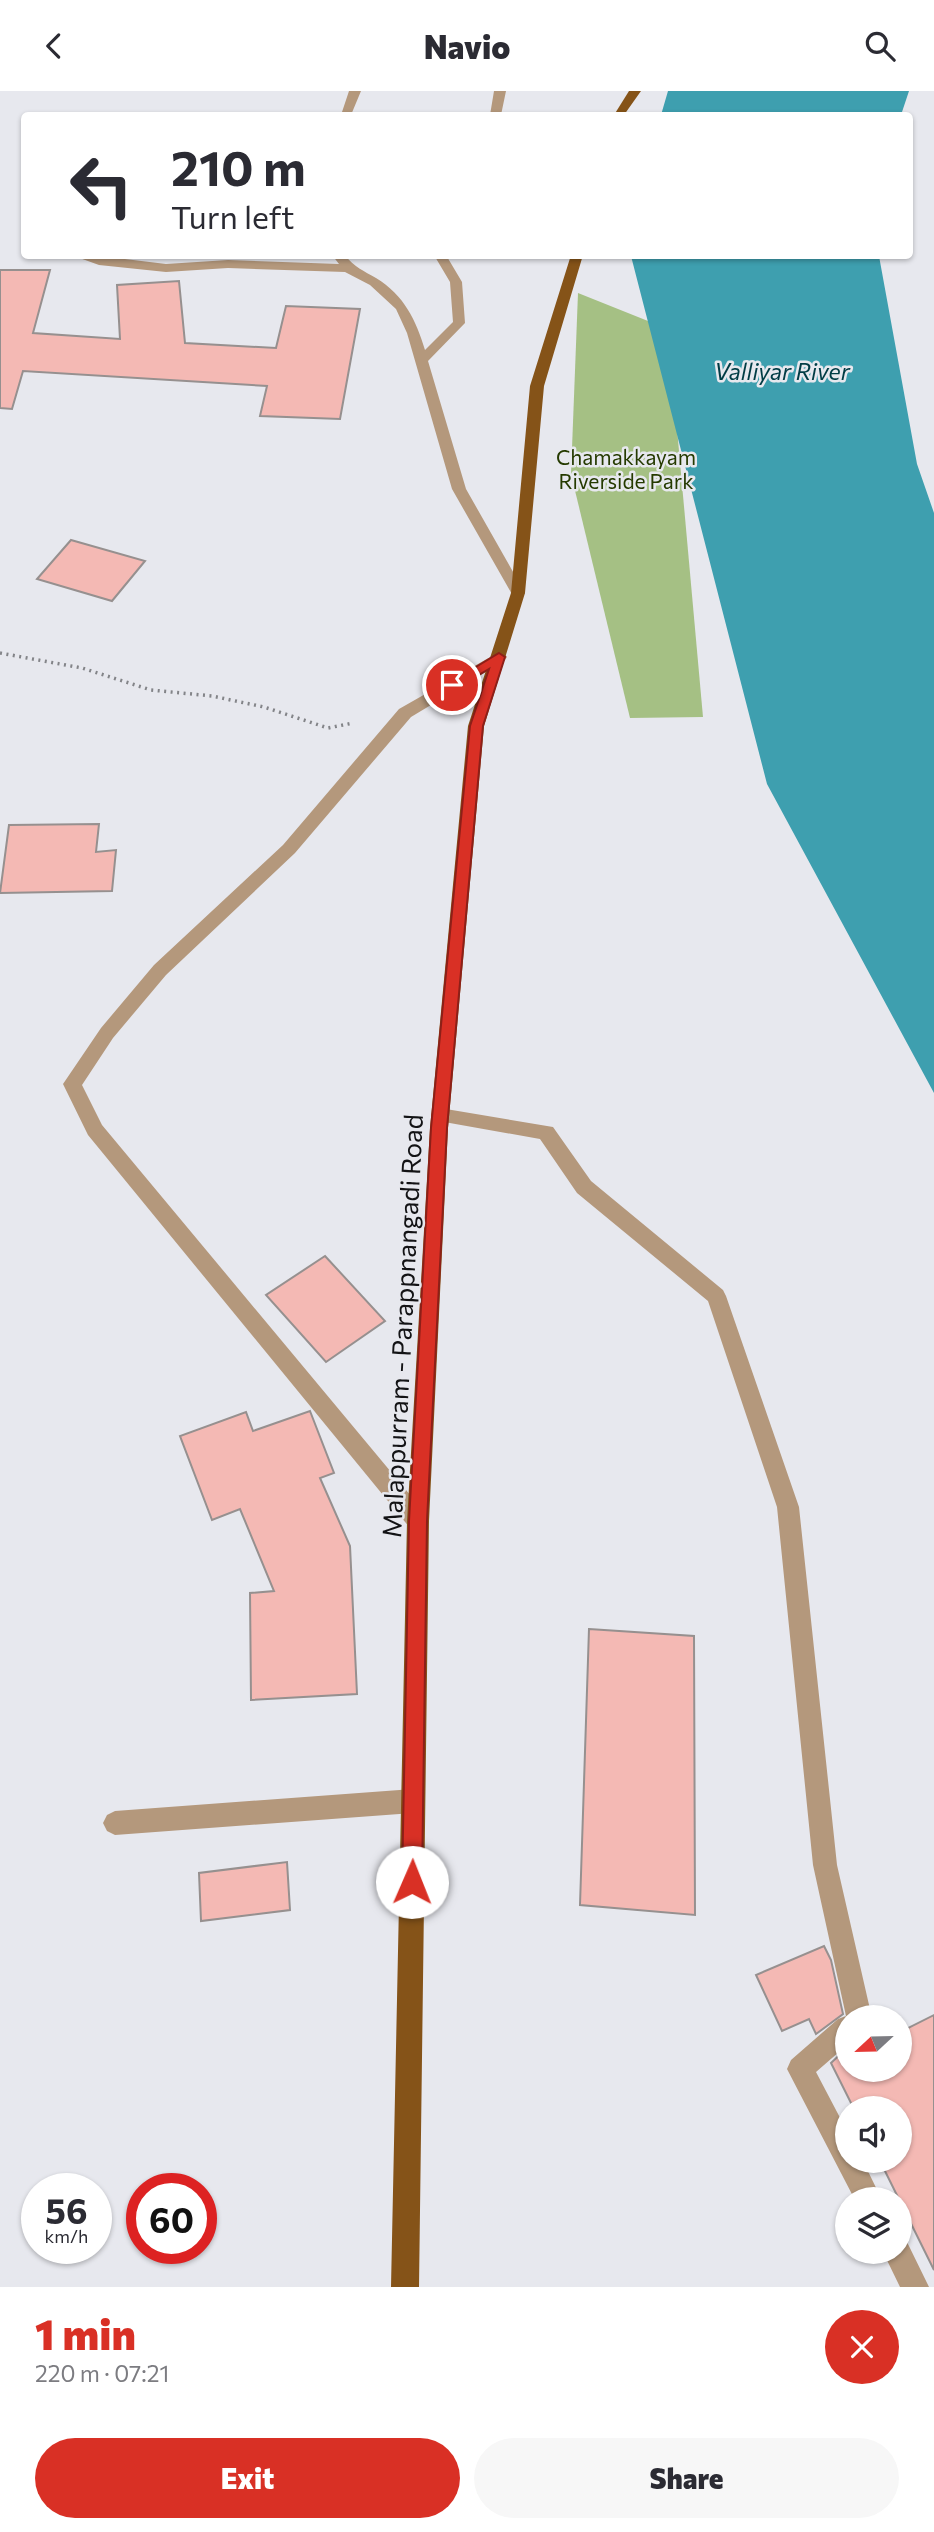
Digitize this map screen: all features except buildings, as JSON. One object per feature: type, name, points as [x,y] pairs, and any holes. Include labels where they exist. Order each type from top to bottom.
[{"type":"main road","points":[[621,112],[635,91]]},
{"type":"main road","name":"Malappurram - Parappnangadi Road","points":[[405,2287],[418,1521],[440,1115],[476,726],[518,593],[537,386],[576,259]]},
{"type":"street","points":[[347,112],[355,91]]},
{"type":"street","points":[[496,112],[500,91]]},
{"type":"street","points":[[91,259],[166,268],[228,264],[348,268]]},
{"type":"street","points":[[341,259],[348,268],[374,282],[402,307],[460,489],[518,593]]},
{"type":"street","points":[[421,361],[459,323],[456,282],[442,259]]},
{"type":"street","points":[[418,1521],[95,1131],[72,1084],[107,1033],[160,970],[289,849],[405,713],[499,657]]},
{"type":"street","points":[[440,1115],[547,1132],[584,1187],[716,1296],[788,1507],[825,1865],[856,2005]]},
{"type":"street","points":[[115,1823],[413,1801]]},
{"type":"street","points":[[835,2038],[800,2069],[835,2135]]},
{"type":"street","points":[[903,2264],[915,2287]]},
{"type":"path","points":[[0,653],[82,667],[152,690],[212,696],[328,728],[405,713]]},
{"type":"green space","name":"Chamakkayam Riverside Park","points":[[578,293],[668,329],[703,717],[630,718],[571,474]]},
{"type":"water","points":[[668,91],[909,91],[902,112],[662,112]]},
{"type":"water","name":"Valliyar River","points":[[632,259],[880,259],[917,464],[934,513],[934,1093],[767,784]]},
{"type":"route","points":[[412,1882],[418,1521],[439,1128],[476,726],[499,657],[452,685]]}]
